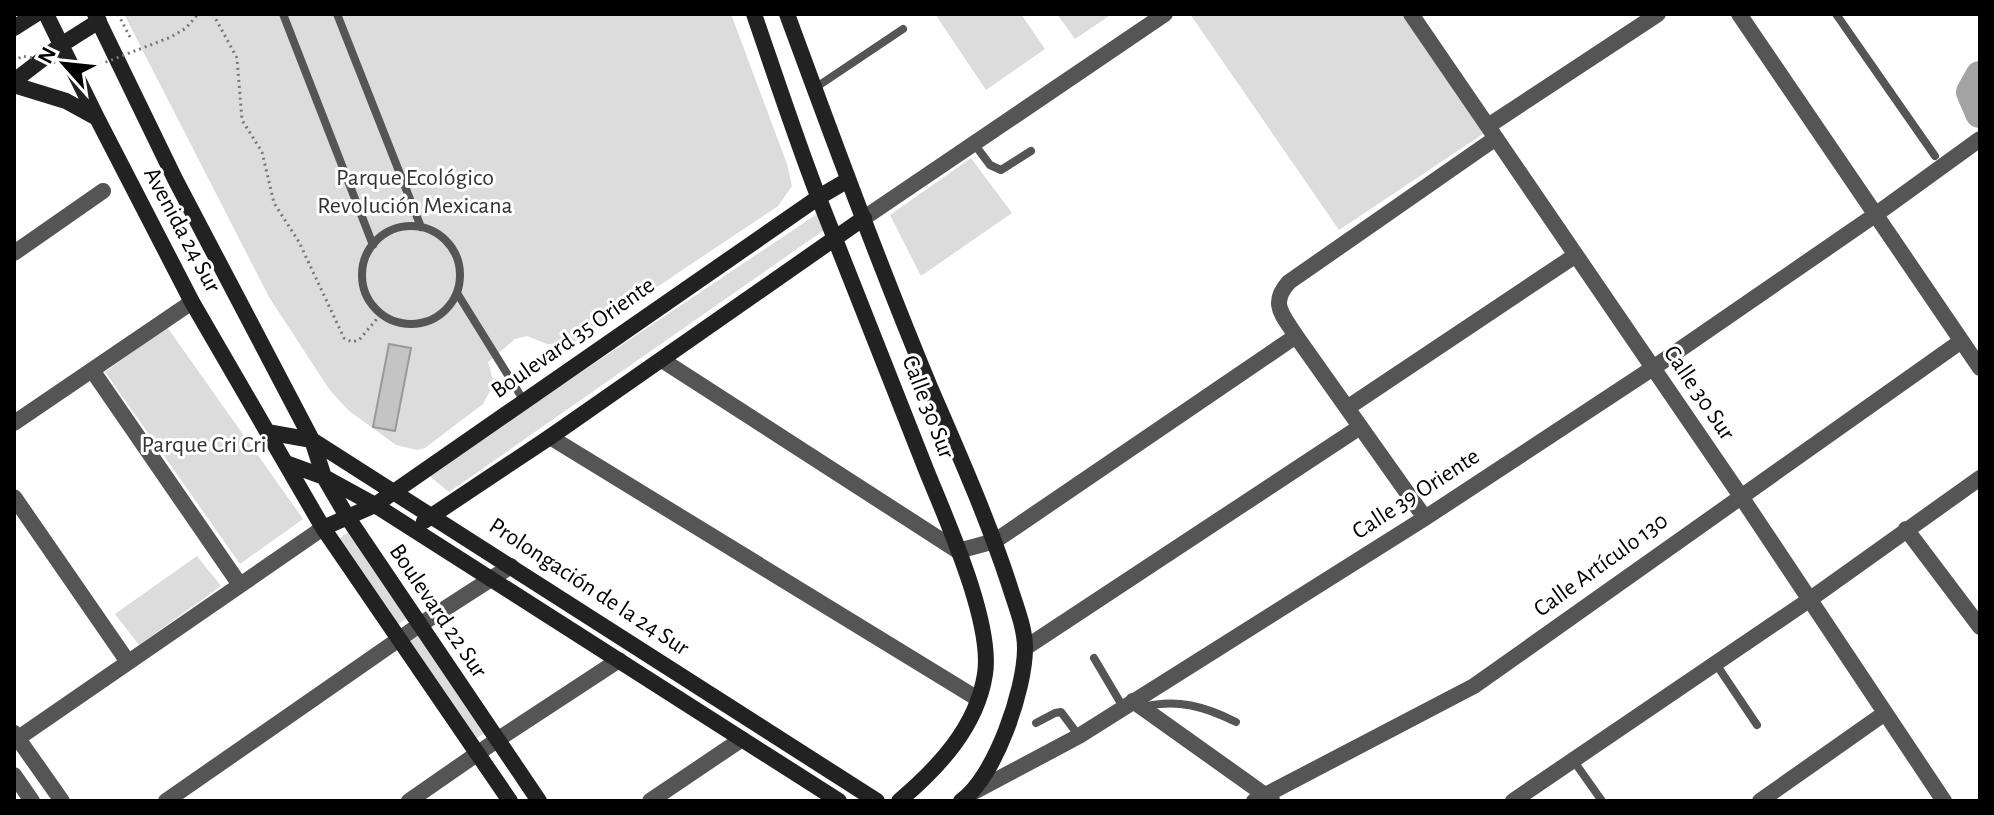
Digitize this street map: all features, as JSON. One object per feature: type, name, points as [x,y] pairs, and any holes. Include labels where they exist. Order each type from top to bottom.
[{"type":"main road","points":[[14,28],[36,14]]},
{"type":"main road","name":"Avenida 24 Sur","points":[[46,14],[192,302],[286,463]]},
{"type":"main road","name":"Calle 30 Sur","points":[[754,14],[819,197],[958,551],[982,627],[986,651],[985,674],[978,699],[961,733],[939,764],[899,801]]},
{"type":"main road","name":"Calle 30 Sur","points":[[787,14],[848,180],[995,541],[1020,617],[1025,648],[1021,680],[1006,732],[965,798]]},
{"type":"main road","points":[[14,83],[97,17]]},
{"type":"main road","name":"Avenida 24 Sur","points":[[97,17],[175,179],[312,440]]},
{"type":"main road","points":[[14,83],[66,101],[97,118]]},
{"type":"main road","name":"Boulevard 35 Oriente","points":[[323,528],[375,505],[395,492],[819,197],[848,180]]},
{"type":"main road","points":[[414,529],[864,218]]},
{"type":"main road","name":"Prolongación de la 24 Sur","points":[[267,432],[312,440],[877,801]]},
{"type":"main road","name":"Boulevard 22 Sur","points":[[312,440],[324,477],[348,518],[539,801]]},
{"type":"main road","name":"Prolongación de la 24 Sur","points":[[286,463],[324,477],[375,505],[839,801]]},
{"type":"main road","name":"Boulevard 22 Sur","points":[[286,463],[323,528],[510,801]]},
{"type":"street","points":[[864,218],[1165,14]]},
{"type":"street","points":[[1425,518],[1280,311],[1280,291],[1492,132],[1658,14]]},
{"type":"street","points":[[1739,14],[1980,368]]},
{"type":"street","name":"Calle 30 Sur","points":[[1414,15],[1944,801]]},
{"type":"street","name":"Calle 39 Oriente","points":[[965,798],[1133,705],[1425,518],[1653,368],[1980,139]]},
{"type":"street","points":[[14,253],[103,191]]},
{"type":"street","points":[[1347,408],[1576,255]]},
{"type":"street","points":[[14,423],[192,302]]},
{"type":"street","points":[[662,360],[958,551],[995,541],[1296,336]]},
{"type":"street","name":"Calle Artículo 130","points":[[1264,798],[1474,686],[1960,342]]},
{"type":"street","points":[[92,370],[240,585]]},
{"type":"street","points":[[1025,648],[1360,427]]},
{"type":"street","points":[[550,437],[978,699]]},
{"type":"street","points":[[1513,801],[1809,600],[1980,478]]},
{"type":"street","points":[[14,497],[128,662]]},
{"type":"street","points":[[62,801],[15,737],[323,528]]},
{"type":"street","points":[[1906,529],[1980,627]]},
{"type":"street","points":[[166,801],[418,626],[511,566]]},
{"type":"street","points":[[409,801],[619,660]]},
{"type":"street","points":[[1133,705],[1264,798]]},
{"type":"street","points":[[1760,801],[1885,713]]},
{"type":"street","points":[[650,801],[742,739]]},
{"type":"street","points":[[14,775],[32,801]]},
{"type":"lane","points":[[283,14],[373,245]]},
{"type":"lane","points":[[337,14],[421,227]]},
{"type":"lane","points":[[1836,14],[1935,156]]},
{"type":"lane","points":[[814,88],[903,29]]},
{"type":"lane","points":[[975,145],[990,165],[1001,170],[1031,151]]},
{"type":"lane","points":[[421,227],[445,240],[459,265],[457,293],[450,305],[439,316],[425,323],[409,325],[394,322],[381,314],[370,303],[362,274],[365,259],[373,245],[394,229],[421,227]]},
{"type":"lane","points":[[457,293],[524,401]]},
{"type":"lane","points":[[1094,658],[1133,705],[1181,703],[1210,710],[1236,722]]},
{"type":"lane","points":[[1716,664],[1757,725]]},
{"type":"lane","points":[[1036,723],[1061,712],[1079,736]]},
{"type":"lane","points":[[1573,760],[1602,801]]},
{"type":"path","points":[[118,14],[130,37]]},
{"type":"path","points":[[14,62],[22,56],[88,69],[171,37],[186,28],[198,14]]},
{"type":"path","points":[[213,14],[237,58],[242,120],[262,152],[274,203],[299,242],[344,338],[352,342],[359,340],[381,314]]},
{"type":"green space","name":"Parque Ecológico Revolución Mexicana","points":[[124,14],[731,14],[787,164],[792,186],[778,206],[569,346],[547,344],[527,336],[515,339],[488,362],[494,384],[483,404],[425,448],[417,450],[396,445],[348,410],[329,389],[269,297]]},
{"type":"green space","points":[[935,14],[1021,14],[1045,49],[986,90]]},
{"type":"green space","points":[[1057,14],[1112,14],[1075,39]]},
{"type":"green space","points":[[1190,14],[1402,14],[1483,134],[1339,230]]},
{"type":"green space","points":[[971,158],[1012,213],[921,276],[890,215]]},
{"type":"green space","points":[[817,214],[827,228],[449,492],[428,475]]},
{"type":"green space","name":"Parque Cri Cri","points":[[167,327],[303,519],[240,564],[105,372]]},
{"type":"green space","points":[[349,531],[409,617],[394,627],[336,541]]},
{"type":"green space","points":[[197,556],[221,586],[139,645],[115,614]]},
{"type":"green space","points":[[421,634],[488,731],[473,740],[407,644]]},
{"type":"building","points":[[389,344],[411,348],[395,431],[373,427]]},
{"type":"waterway","points":[[1980,76],[1971,92],[1980,113]]}]
